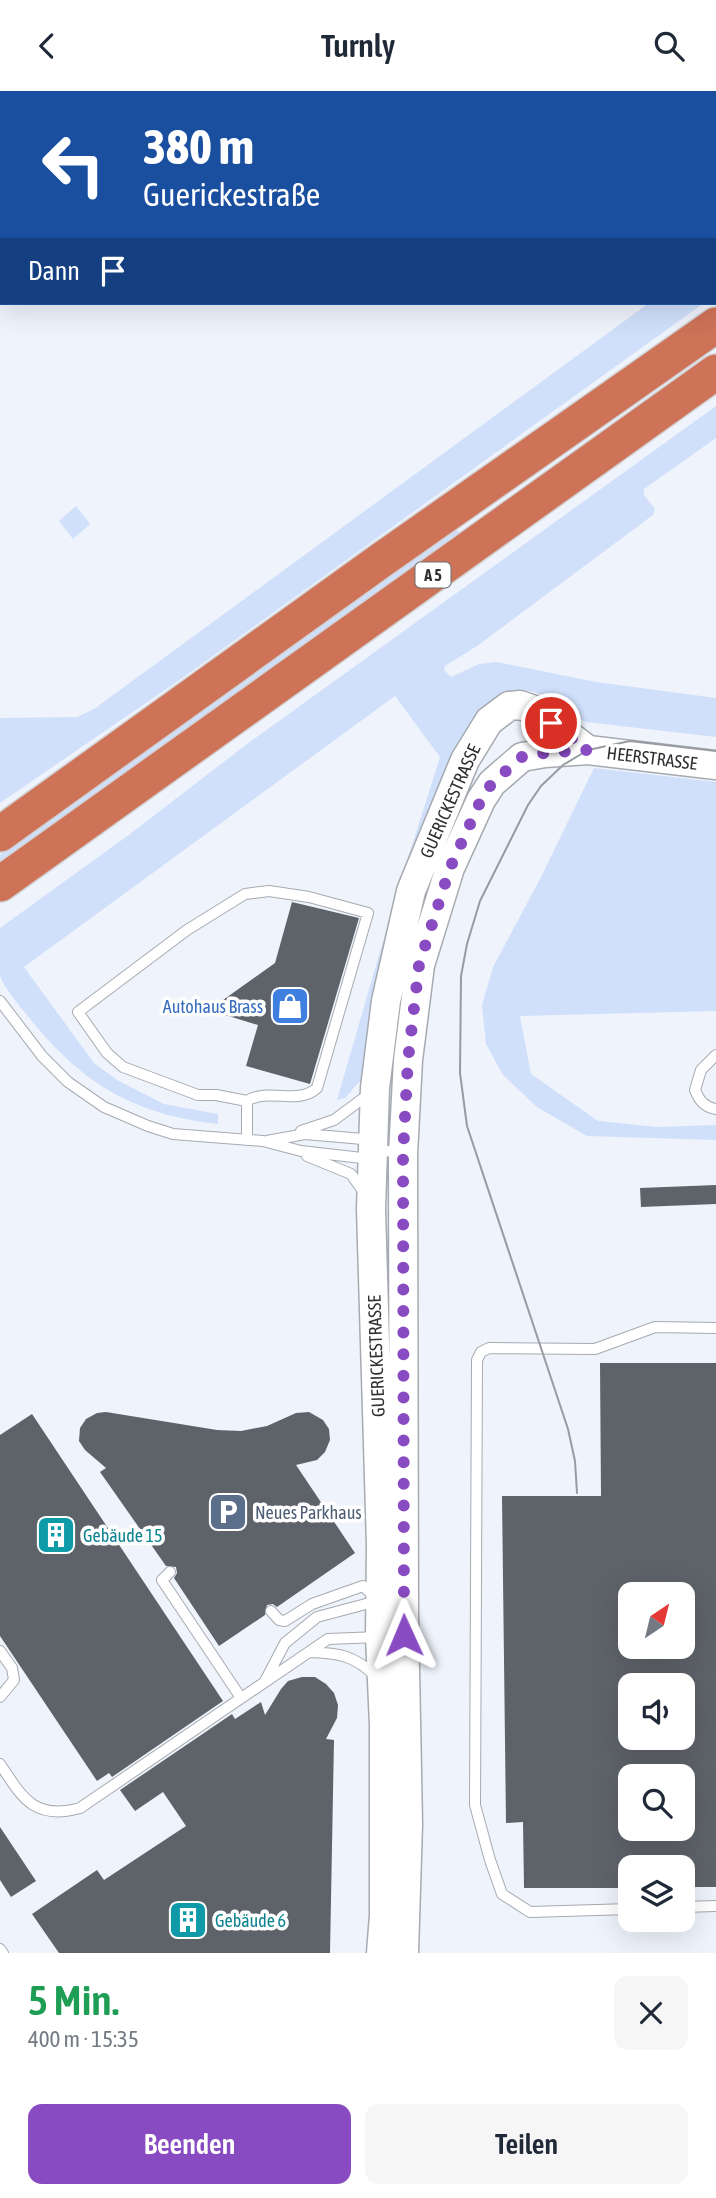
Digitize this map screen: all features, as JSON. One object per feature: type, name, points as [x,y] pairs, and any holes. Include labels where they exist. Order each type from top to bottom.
[{"type":"highway","name":"A 5","points":[[0,834],[369,569],[716,325]]},
{"type":"highway","name":"A 5","points":[[0,884],[716,372]]},
{"type":"main road","name":"GUERICKESTRASSE","points":[[381,1953],[384,1915],[379,1601],[381,1545],[372,1209],[374,1088],[386,1001],[411,891],[465,760],[489,721],[509,706],[520,705],[537,711],[588,750]]},
{"type":"main road","name":"HEERSTRASSE","points":[[588,750],[716,765]]},
{"type":"main road","name":"GUERICKESTRASSE","points":[[404,1953],[408,1824],[404,1617],[403,1154],[408,1060],[419,965],[450,868],[492,783],[522,757],[588,750]]},
{"type":"lane","points":[[269,891],[309,897],[368,913],[317,1088],[310,1095],[300,1097],[264,1097],[247,1101],[216,1095],[198,1095],[123,1067],[107,1053],[78,1012],[187,930],[245,894],[269,891]]},
{"type":"lane","points":[[0,1002],[42,1056],[68,1082],[104,1107],[148,1126],[173,1134],[263,1141],[301,1151],[362,1158],[373,1148]]},
{"type":"lane","points":[[716,1055],[701,1070],[695,1090],[708,1107],[716,1108]]},
{"type":"lane","points":[[263,1141],[334,1120],[374,1088]]},
{"type":"lane","points":[[247,1101],[247,1140]]},
{"type":"lane","points":[[263,1141],[305,1134],[363,1139],[373,1148],[403,1154]]},
{"type":"lane","points":[[263,1141],[351,1174],[360,1184],[372,1209]]},
{"type":"lane","points":[[618,1909],[530,1912],[502,1894],[475,1805],[477,1360],[481,1352],[489,1348],[595,1349],[654,1327],[716,1328]]},
{"type":"lane","points":[[170,1572],[162,1580],[241,1698]]},
{"type":"lane","points":[[0,1764],[25,1801],[44,1810],[67,1812],[80,1808],[328,1639],[364,1635],[380,1637],[404,1617],[379,1601],[363,1586],[312,1604],[285,1621],[279,1620],[271,1611]]},
{"type":"lane","points":[[265,1681],[285,1643],[317,1617],[379,1601]]},
{"type":"lane","points":[[0,1651],[12,1668],[14,1680],[0,1697]]},
{"type":"lane","points":[[308,1652],[338,1653],[353,1657],[382,1683]]},
{"type":"lane","points":[[695,1907],[716,1906]]},
{"type":"shaded area","points":[[646,305],[701,305],[178,681],[0,803],[0,718],[77,717],[94,709]]},
{"type":"shaded area","points":[[716,406],[716,438],[644,489],[644,495],[655,509],[653,515],[477,646],[445,666],[444,670],[451,677],[479,664],[497,662],[596,682],[716,698],[716,737],[586,722],[540,694],[520,691],[506,694],[375,1002],[361,1080],[345,1098],[337,1100],[399,886],[440,757],[395,696],[24,967],[94,1063],[117,1080],[164,1104],[218,1114],[218,1124],[161,1113],[113,1093],[71,1063],[51,1043],[2,981],[0,928],[130,834],[247,744]]},
{"type":"shaded area","points":[[76,506],[90,524],[73,539],[59,521]]},
{"type":"shaded area","points":[[456,529],[462,535],[0,865],[0,855]]},
{"type":"shaded area","points":[[594,768],[716,782],[716,1011],[520,1016],[531,1074],[598,1121],[657,1127],[716,1125],[716,1140],[587,1136],[537,1107],[503,1075],[486,1044],[482,1005],[493,967]]},
{"type":"building","points":[[292,902],[359,918],[310,1084],[246,1066],[258,1025],[209,1010],[275,963]]},
{"type":"building","points":[[716,1185],[716,1204],[641,1207],[640,1188]]},
{"type":"building","points":[[600,1363],[716,1363],[716,1887],[695,1887],[695,1855],[618,1855],[618,1888],[524,1888],[523,1822],[506,1823],[502,1496],[601,1496]]},
{"type":"building","name":"Neues Parkhaus","points":[[106,1412],[217,1430],[241,1431],[267,1426],[296,1413],[309,1412],[323,1420],[329,1429],[330,1440],[325,1452],[317,1460],[296,1465],[355,1553],[277,1607],[273,1604],[267,1605],[265,1615],[219,1646],[174,1578],[176,1567],[166,1566],[100,1472],[106,1468],[85,1450],[79,1441],[80,1428],[86,1419]]},
{"type":"building","name":"Gebäude 15","points":[[32,1414],[223,1701],[112,1777],[109,1773],[97,1781],[0,1636],[0,1435]]},
{"type":"building","points":[[315,1677],[326,1684],[334,1693],[338,1705],[337,1718],[326,1739],[334,1740],[330,1953],[59,1953],[32,1914],[97,1870],[104,1880],[186,1826],[163,1792],[135,1811],[120,1790],[232,1714],[235,1719],[261,1702],[265,1715],[288,1681]]},
{"type":"building","points":[[0,1827],[36,1881],[11,1897],[0,1880]]},
{"type":"tram line","points":[[577,1493],[575,1461],[568,1429],[467,1126],[460,1073],[461,976],[480,901],[528,805],[541,786],[563,765],[588,750],[630,741],[716,751]]},
{"type":"place","name":"Autohaus Brass","points":[[290,1006]]},
{"type":"place","name":"Neues Parkhaus","points":[[228,1512]]},
{"type":"place","name":"Gebäude 15","points":[[56,1535]]},
{"type":"place","name":"Gebäude 6","points":[[188,1920]]},
{"type":"route","points":[[404,1635],[403,1154],[408,1060],[419,965],[450,868],[481,800],[492,783],[522,757],[588,750],[551,723]]}]
